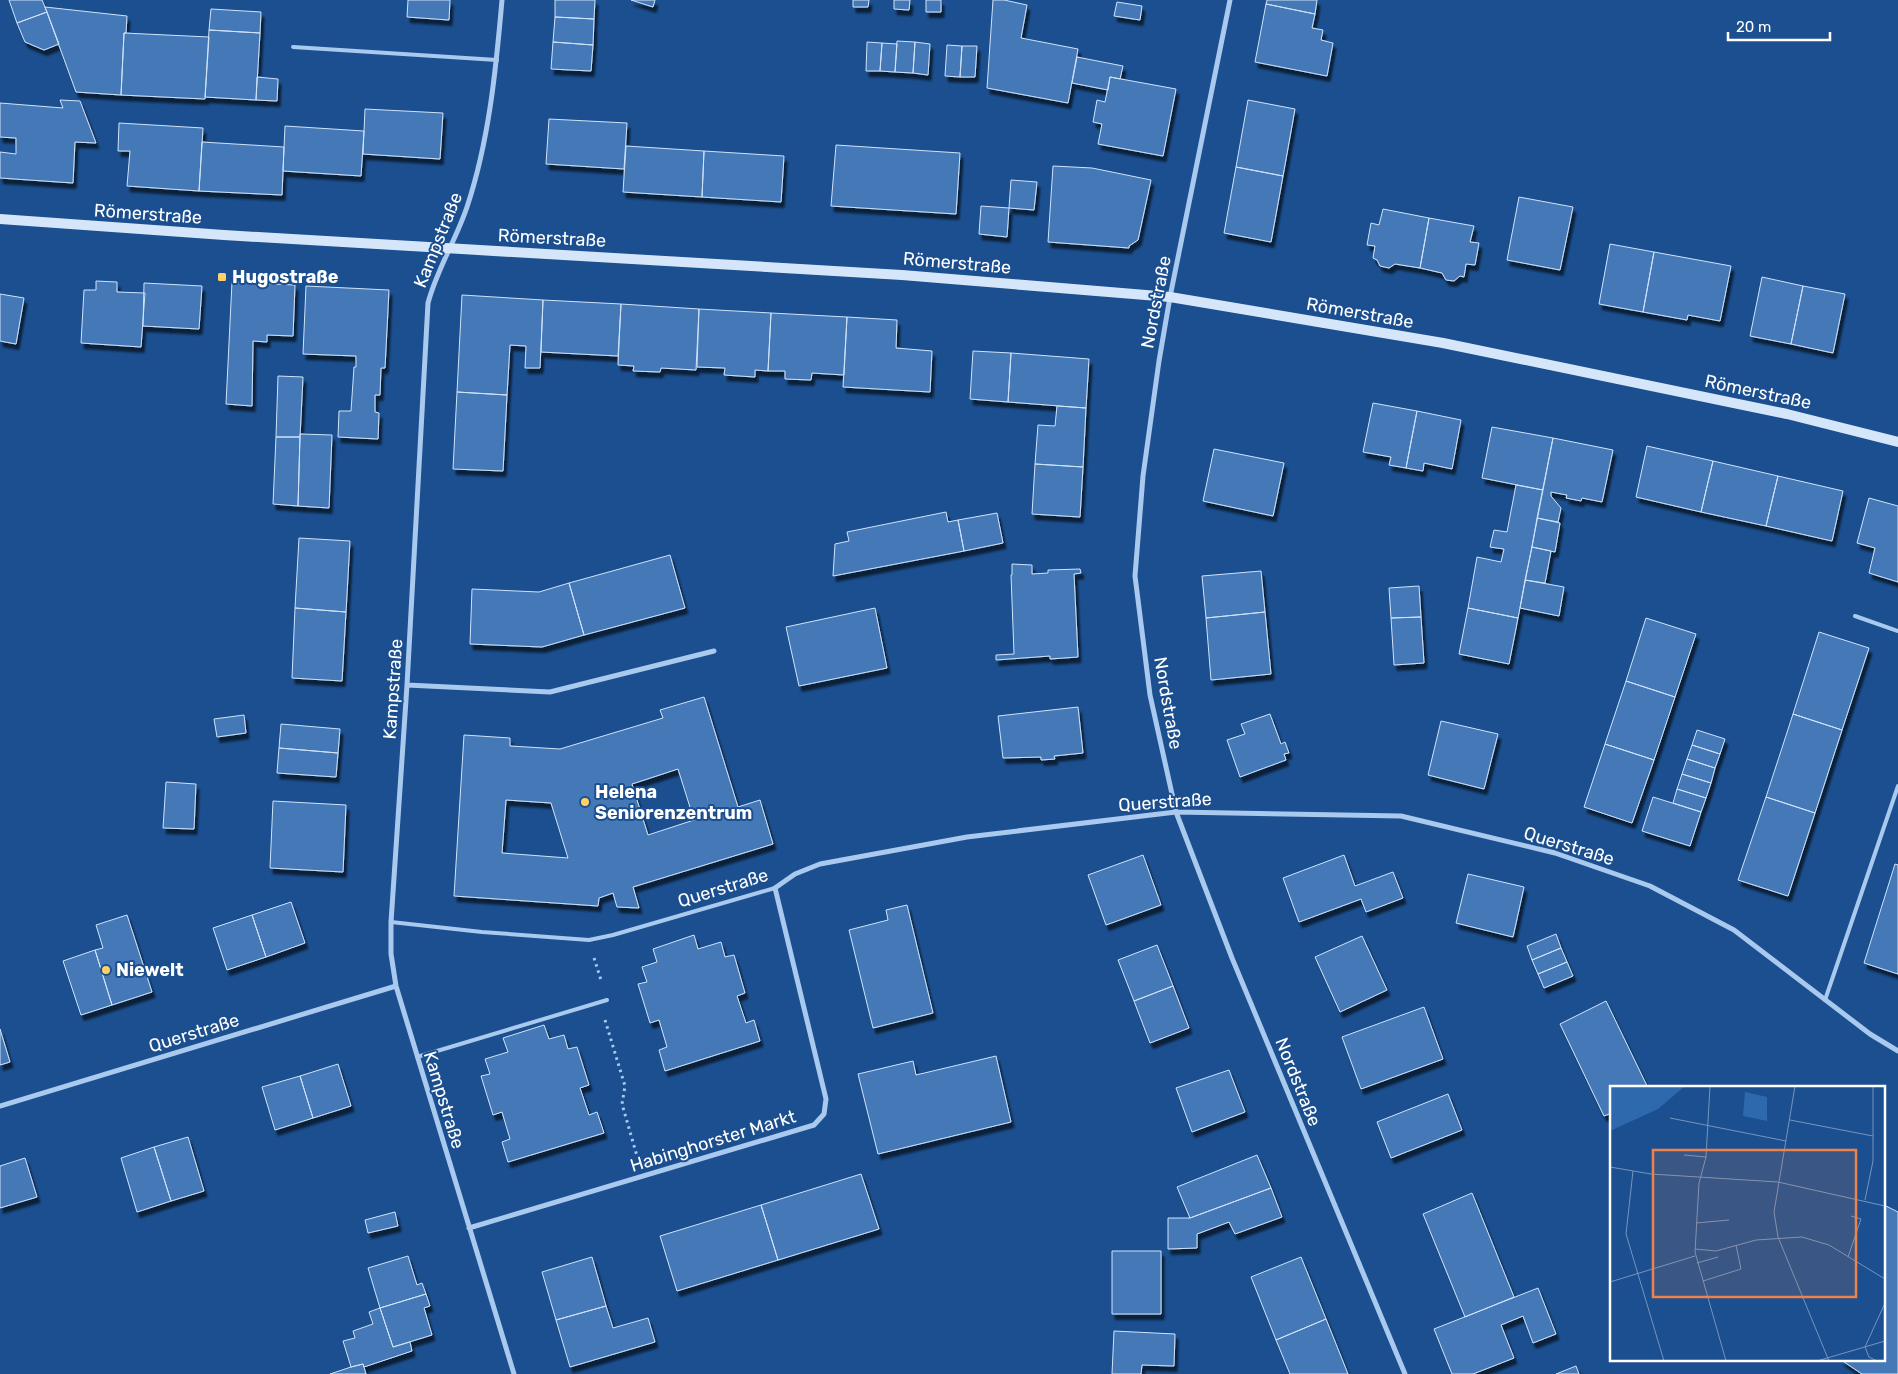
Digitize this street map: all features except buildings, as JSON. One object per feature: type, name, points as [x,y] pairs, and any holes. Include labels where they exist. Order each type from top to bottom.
[{"type":"main road","name":"Römerstraße","points":[[0,219],[224,236],[902,275],[1170,297],[1443,343],[1787,414],[1898,442]]},
{"type":"street","name":"Kampstraße","points":[[502,0],[497,60],[478,170],[466,210],[434,281],[428,303],[408,685],[391,922],[391,954],[396,986],[417,1058],[514,1374]]},
{"type":"street","name":"Nordstraße","points":[[1230,0],[1170,297],[1143,476],[1135,576],[1150,696],[1176,812],[1236,967],[1404,1374]]},
{"type":"street","points":[[408,685],[550,692],[714,651]]},
{"type":"street","name":"Querstraße","points":[[775,888],[795,874],[820,864],[967,837],[1176,812],[1400,816],[1555,853],[1650,886],[1734,930],[1870,1034],[1898,1050]]},
{"type":"street","name":"Habinghorster Markt","points":[[469,1228],[814,1125],[824,1114],[826,1099],[775,888]]},
{"type":"street","name":"Querstraße","points":[[0,1106],[396,986]]},
{"type":"lane","points":[[293,47],[497,60]]},
{"type":"lane","points":[[1855,616],[1898,632]]},
{"type":"lane","points":[[1825,1000],[1898,786]]},
{"type":"lane","name":"Querstraße","points":[[391,922],[482,932],[589,940],[613,935],[775,888]]},
{"type":"lane","points":[[417,1058],[607,1000]]},
{"type":"path","points":[[589,940],[607,1000]]},
{"type":"path","points":[[600,1002],[625,1086],[622,1104],[643,1176]]},
{"type":"place","name":"Hugostraße","points":[[222,277]]},
{"type":"place","name":"Helena Seniorenzentrum","points":[[585,802]]},
{"type":"place","name":"Niewelt","points":[[106,970]]}]
